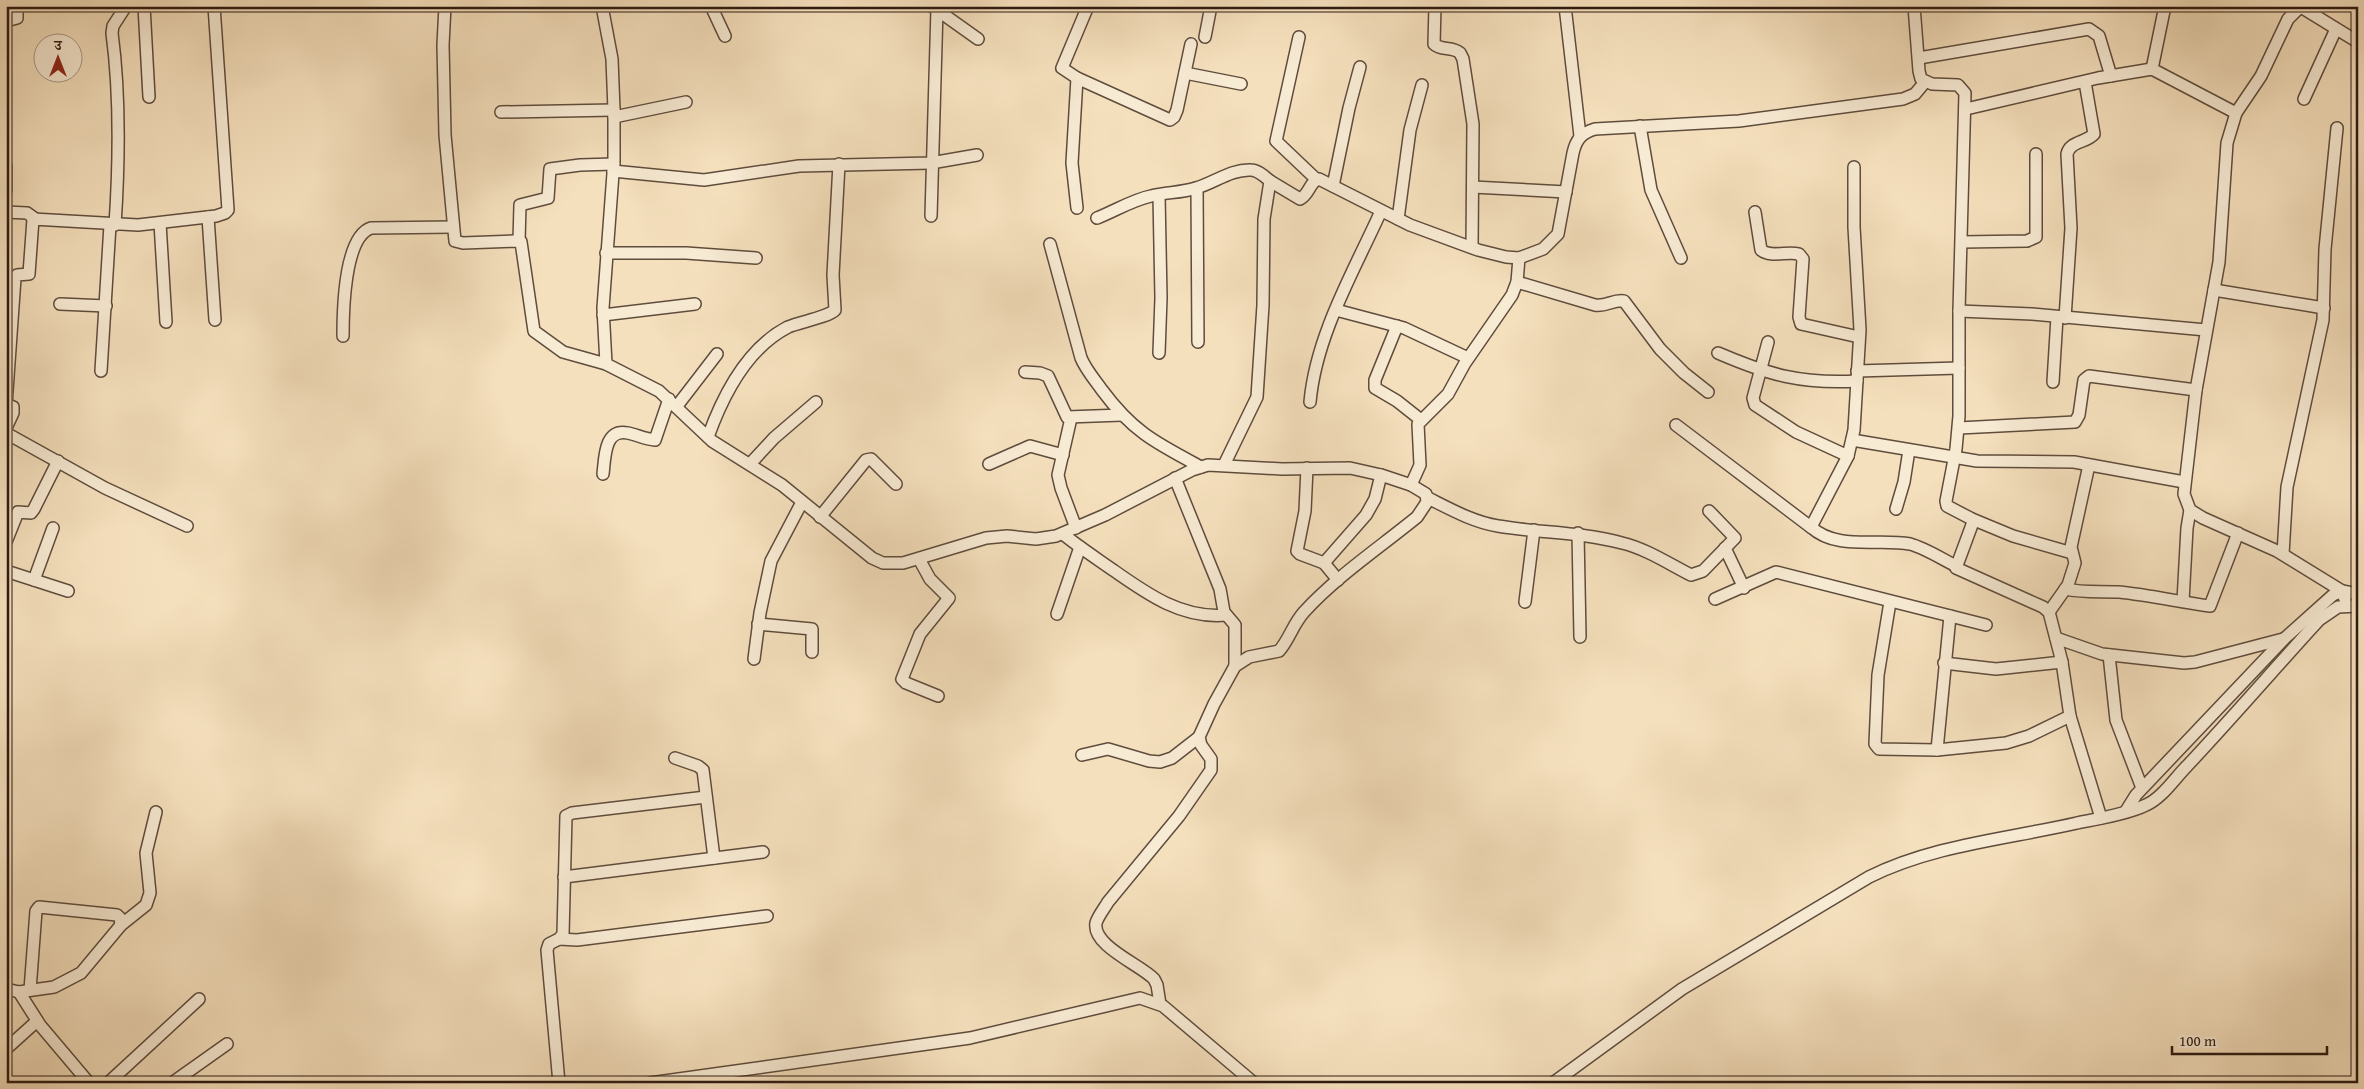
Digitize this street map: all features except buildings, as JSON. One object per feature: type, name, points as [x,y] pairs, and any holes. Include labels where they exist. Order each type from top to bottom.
[{"type":"street","points":[[6,21],[17,18],[17,6]]},
{"type":"street","points":[[101,371],[112,225],[117,193],[116,99],[112,33],[113,26],[126,6]]},
{"type":"street","points":[[144,6],[149,97]]},
{"type":"street","points":[[6,212],[27,213],[34,218],[112,225],[160,223],[225,213],[228,207],[214,6]]},
{"type":"street","points":[[445,6],[443,45],[445,127],[455,241],[519,241]]},
{"type":"street","points":[[602,6],[612,59],[614,114],[613,168],[606,253],[604,315],[606,364]]},
{"type":"street","points":[[711,6],[725,36]]},
{"type":"street","points":[[1088,6],[1062,65],[1064,71],[1170,120],[1174,117],[1177,110],[1191,44]]},
{"type":"street","points":[[1205,38],[1211,6]]},
{"type":"street","points":[[1435,6],[1432,36],[1434,44],[1437,47],[1458,51],[1463,59],[1473,124],[1472,247]]},
{"type":"street","points":[[1299,37],[1276,140],[1316,179],[1381,211],[1472,247],[1506,257],[1519,258],[1543,249],[1558,234],[1572,153],[1580,136],[1565,6]]},
{"type":"street","points":[[1914,6],[1919,75],[1925,82],[1958,85],[1965,93],[1958,428],[1955,457],[1946,504],[1972,519],[2013,536],[2072,553]]},
{"type":"street","points":[[2152,69],[2165,6]]},
{"type":"street","points":[[2182,601],[2190,510],[2184,494],[2184,482],[2196,390],[2221,247],[2227,143],[2236,113],[2261,76],[2288,19],[2301,7],[2358,42]]},
{"type":"street","points":[[934,8],[978,39]]},
{"type":"street","points":[[931,216],[934,8]]},
{"type":"street","points":[[1919,58],[2089,29],[2099,36],[2111,76]]},
{"type":"street","points":[[2304,99],[2336,29]]},
{"type":"street","points":[[1333,186],[1349,108],[1360,67]]},
{"type":"street","points":[[1966,109],[2111,76],[2152,69],[2236,113]]},
{"type":"street","points":[[1185,73],[1241,84]]},
{"type":"street","points":[[1077,78],[1072,163],[1077,208]]},
{"type":"street","points":[[1580,136],[1595,129],[1739,121],[1903,99],[1916,94],[1925,82]]},
{"type":"street","points":[[2053,382],[2071,228],[2066,154],[2069,148],[2089,139],[2094,134],[2084,82]]},
{"type":"street","points":[[1398,219],[1410,130],[1422,86]]},
{"type":"street","points":[[501,112],[614,114],[686,102]]},
{"type":"street","points":[[1640,126],[1651,190],[1681,258]]},
{"type":"street","points":[[2283,554],[2287,487],[2320,342],[2324,308],[2326,240],[2337,128]]},
{"type":"street","points":[[1962,242],[2027,242],[2036,237],[2036,154]]},
{"type":"street","points":[[977,155],[931,163],[838,164],[770,169],[704,180],[580,165],[550,169],[548,198],[520,205],[519,241],[522,245],[524,276],[534,331],[563,352],[606,364],[643,381],[673,403],[708,437],[776,481],[879,562],[889,564],[919,559],[986,538],[1007,536],[1046,539],[1076,528],[1175,478],[1201,467],[1224,465],[1350,468],[1381,475],[1423,490],[1428,498],[1464,516],[1491,524],[1534,530],[1578,533],[1641,549],[1691,575],[1703,571],[1735,537],[1709,511]]},
{"type":"street","points":[[708,437],[724,399],[760,346],[787,328],[805,320],[829,314],[835,310],[833,275],[838,164]]},
{"type":"street","points":[[6,166],[6,190]]},
{"type":"street","points":[[1812,528],[1848,456],[1852,440],[1859,337],[1854,227],[1854,167]]},
{"type":"street","points":[[1097,218],[1138,199],[1198,188],[1219,178],[1247,170],[1261,174],[1300,199],[1304,197],[1316,179]]},
{"type":"street","points":[[1224,465],[1257,397],[1263,305],[1264,219],[1270,181]]},
{"type":"street","points":[[1473,187],[1566,192]]},
{"type":"street","points":[[1198,188],[1198,342]]},
{"type":"street","points":[[1158,195],[1161,288],[1159,353]]},
{"type":"street","points":[[1310,402],[1316,368],[1336,310],[1381,211]]},
{"type":"street","points":[[1755,212],[1761,250],[1768,254],[1799,254],[1803,259],[1799,317],[1801,324],[1859,337]]},
{"type":"street","points":[[208,217],[216,320]]},
{"type":"street","points":[[6,428],[14,410],[13,407],[6,404],[15,278],[17,275],[28,274],[32,222],[34,218]]},
{"type":"street","points":[[160,223],[166,322]]},
{"type":"street","points":[[343,336],[345,283],[352,258],[364,232],[372,228],[453,227]]},
{"type":"street","points":[[1050,244],[1084,363],[1122,415],[1133,426],[1155,443],[1201,467]]},
{"type":"street","points":[[606,253],[686,253],[756,258]]},
{"type":"street","points":[[1411,485],[1420,465],[1418,430],[1421,420],[1448,394],[1468,358],[1512,295],[1518,282],[1519,258]]},
{"type":"street","points":[[1518,282],[1595,305],[1602,306],[1617,301],[1624,302],[1665,355],[1708,392]]},
{"type":"street","points":[[2214,290],[2324,308]]},
{"type":"street","points":[[60,304],[106,306]]},
{"type":"street","points":[[604,315],[695,304]]},
{"type":"street","points":[[1336,310],[1397,326],[1468,358]]},
{"type":"street","points":[[1959,311],[2061,317],[2206,330]]},
{"type":"street","points":[[1397,326],[1375,380],[1374,388],[1397,401],[1421,420]]},
{"type":"street","points":[[1768,342],[1753,398],[1755,405],[1796,432],[1848,456]]},
{"type":"street","points":[[1718,353],[1760,371],[1805,381],[1959,368]]},
{"type":"street","points":[[603,474],[609,439],[614,435],[624,432],[655,440],[673,403],[717,354]]},
{"type":"street","points":[[1025,372],[1040,373],[1048,376],[1065,415],[1071,418],[1122,415]]},
{"type":"street","points":[[1958,428],[2074,422],[2079,415],[2084,380],[2089,376],[2196,390]]},
{"type":"street","points":[[750,464],[774,438],[816,402]]},
{"type":"street","points":[[1071,418],[1059,480],[1076,528]]},
{"type":"street","points":[[1676,425],[1812,528],[1842,541],[1910,544],[1956,566],[1958,570],[2042,607],[2049,612],[2062,662],[2070,716],[2101,818]]},
{"type":"street","points":[[6,432],[104,488],[186,526]]},
{"type":"street","points":[[1852,440],[1977,461],[2053,461],[2090,465],[2184,482]]},
{"type":"street","points":[[989,464],[1030,446],[1063,454]]},
{"type":"street","points":[[1896,509],[1909,450]]},
{"type":"street","points":[[820,517],[866,460],[870,459],[896,484]]},
{"type":"street","points":[[6,542],[18,512],[33,512],[58,461]]},
{"type":"street","points":[[2049,612],[2065,589],[2075,563],[2072,553],[2072,542],[2090,465]]},
{"type":"street","points":[[1306,468],[1305,504],[1297,551],[1300,554],[1324,563],[1338,580]]},
{"type":"street","points":[[1324,563],[1366,515],[1375,499],[1381,475]]},
{"type":"street","points":[[1082,755],[1108,749],[1149,761],[1160,762],[1172,758],[1199,738],[1214,704],[1235,666],[1236,629],[1226,615],[1220,589],[1175,478]]},
{"type":"street","points":[[1235,666],[1249,657],[1279,652],[1303,614],[1338,580],[1417,517],[1423,510],[1428,498]]},
{"type":"street","points":[[754,659],[758,624],[771,561],[802,502]]},
{"type":"street","points":[[2190,510],[2203,518],[2283,554],[2342,591],[2358,594]]},
{"type":"street","points":[[1956,566],[1972,519]]},
{"type":"street","points":[[34,580],[53,528]]},
{"type":"street","points":[[1526,602],[1526,580],[1534,530]]},
{"type":"street","points":[[1578,533],[1580,637]]},
{"type":"street","points":[[1062,534],[1131,583],[1168,604],[1204,616],[1226,615]]},
{"type":"street","points":[[2065,589],[2087,593],[2094,591],[2120,592],[2211,605],[2238,534]]},
{"type":"street","points":[[1057,614],[1080,547]]},
{"type":"street","points":[[1725,548],[1744,588]]},
{"type":"street","points":[[919,559],[930,579],[950,598],[920,634],[902,679],[906,684],[938,696]]},
{"type":"street","points":[[6,571],[68,591]]},
{"type":"street","points":[[1715,599],[1744,588],[1776,572],[1986,625]]},
{"type":"street","points":[[1553,1083],[1682,989],[1869,877],[1895,864],[1927,853],[2101,818],[2146,805],[2158,797],[2319,620],[2331,610],[2352,606],[2342,591]]},
{"type":"street","points":[[2126,811],[2142,788],[2285,638],[2333,595],[2342,591]]},
{"type":"street","points":[[1890,602],[1878,675],[1875,744],[1881,750],[1937,750],[2006,744],[2029,736],[2070,716]]},
{"type":"street","points":[[1937,750],[1950,616]]},
{"type":"street","points":[[758,624],[812,630],[812,652]]},
{"type":"street","points":[[2056,638],[2109,655],[2195,662],[2285,638]]},
{"type":"street","points":[[2109,655],[2116,720],[2142,788]]},
{"type":"street","points":[[1944,663],[1996,669],[2062,662]]},
{"type":"street","points":[[1160,1004],[1157,985],[1154,979],[1109,946],[1097,934],[1096,926],[1108,902],[1179,816],[1210,770],[1211,760],[1201,745],[1199,738]]},
{"type":"street","points":[[674,758],[701,768],[714,858]]},
{"type":"street","points":[[559,1083],[547,953],[548,944],[563,934],[565,820],[568,814],[706,798]]},
{"type":"street","points":[[6,989],[24,991],[54,987],[81,973],[121,925],[149,900],[146,853],[156,812]]},
{"type":"street","points":[[564,877],[762,852]]},
{"type":"street","points":[[89,1083],[37,1021],[24,991],[36,911],[39,907],[117,915],[120,918],[121,925]]},
{"type":"street","points":[[559,938],[577,940],[768,916]]},
{"type":"street","points":[[108,1083],[199,998]]},
{"type":"street","points":[[650,1083],[970,1038],[1132,998],[1151,1000],[1160,1004],[1254,1083]]},
{"type":"street","points":[[6,1049],[37,1021]]},
{"type":"street","points":[[172,1083],[227,1044]]}]
